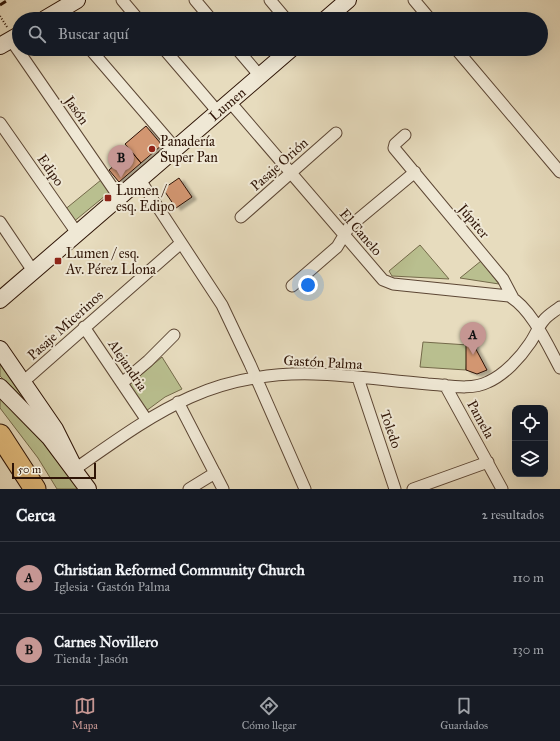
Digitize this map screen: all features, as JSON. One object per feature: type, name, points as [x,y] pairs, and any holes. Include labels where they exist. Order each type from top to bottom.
[{"type":"highway","points":[[0,435],[35,489]]},
{"type":"street","points":[[61,12],[76,0]]},
{"type":"street","points":[[122,0],[132,12]]},
{"type":"street","points":[[195,0],[205,12]]},
{"type":"street","points":[[270,0],[280,12]]},
{"type":"street","points":[[414,0],[424,12]]},
{"type":"street","points":[[333,12],[345,1]]},
{"type":"street","name":"Jasón","points":[[21,56],[119,197]]},
{"type":"street","points":[[96,56],[176,149]]},
{"type":"street","points":[[170,56],[218,112]]},
{"type":"street","points":[[243,56],[260,76]]},
{"type":"street","name":"Lumen","points":[[0,300],[284,56]]},
{"type":"street","points":[[462,56],[560,172]]},
{"type":"street","name":"El Canelo","points":[[230,102],[379,276],[388,283],[499,294],[513,298]]},
{"type":"street","name":"Edipo","points":[[0,124],[77,233]]},
{"type":"street","name":"Pasaje Orión","points":[[241,217],[336,133]]},
{"type":"street","name":"Júpiter","points":[[405,135],[395,144],[394,148],[503,279],[513,298],[538,329]]},
{"type":"street","points":[[292,286],[337,247],[349,227],[415,172]]},
{"type":"street","points":[[140,180],[222,305],[256,377],[305,489]]},
{"type":"street","points":[[0,222],[33,271]]},
{"type":"street","name":"Pasaje Micerinos","points":[[23,382],[181,243]]},
{"type":"street","name":"Gastón Palma","points":[[75,469],[146,420],[178,402],[217,386],[256,377],[314,374],[445,385],[476,386],[496,378],[525,350],[544,319],[560,307]]},
{"type":"street","name":"Alejandria","points":[[84,327],[146,420]]},
{"type":"street","points":[[538,329],[560,368]]},
{"type":"street","points":[[122,384],[174,335]]},
{"type":"street","points":[[0,349],[55,429],[75,469]]},
{"type":"street","name":"Toledo","points":[[358,378],[395,489]]},
{"type":"street","name":"Pamela","points":[[445,385],[502,489]]},
{"type":"street","points":[[0,387],[50,438],[75,469],[88,489]]},
{"type":"street","points":[[178,402],[223,489]]},
{"type":"street","points":[[413,489],[488,462]]},
{"type":"street","points":[[189,489],[215,473]]},
{"type":"green space","points":[[101,180],[111,191],[72,223],[63,211]]},
{"type":"green space","points":[[420,245],[449,279],[392,276],[389,271]]},
{"type":"green space","points":[[481,261],[499,284],[460,278]]},
{"type":"green space","points":[[423,342],[468,345],[466,370],[420,367]]},
{"type":"green space","points":[[162,357],[182,389],[165,397],[146,411],[129,385]]},
{"type":"green space","points":[[0,359],[37,413],[0,376]]},
{"type":"green space","points":[[0,393],[32,426],[82,489],[57,489],[38,458],[0,408]]},
{"type":"building","points":[[146,126],[162,145],[141,163],[125,144]]},
{"type":"building","points":[[131,151],[141,163],[119,182],[109,170]]},
{"type":"building","points":[[179,178],[192,197],[176,208],[163,189]]},
{"type":"building","points":[[466,340],[471,340],[487,370],[477,374],[466,370]]},
{"type":"railway","points":[[0,5],[8,0]]},
{"type":"place","name":"Panadería Super Pan","points":[[152,149]]},
{"type":"place","name":"Carnes Novillero","points":[[121,178]]},
{"type":"place","name":"Lumen / esq. Edipo","points":[[108,198]]},
{"type":"place","name":"Lumen / esq. Av. Pérez Llona","points":[[58,261]]},
{"type":"place","name":"Christian Reformed Community Church","points":[[473,355]]}]
